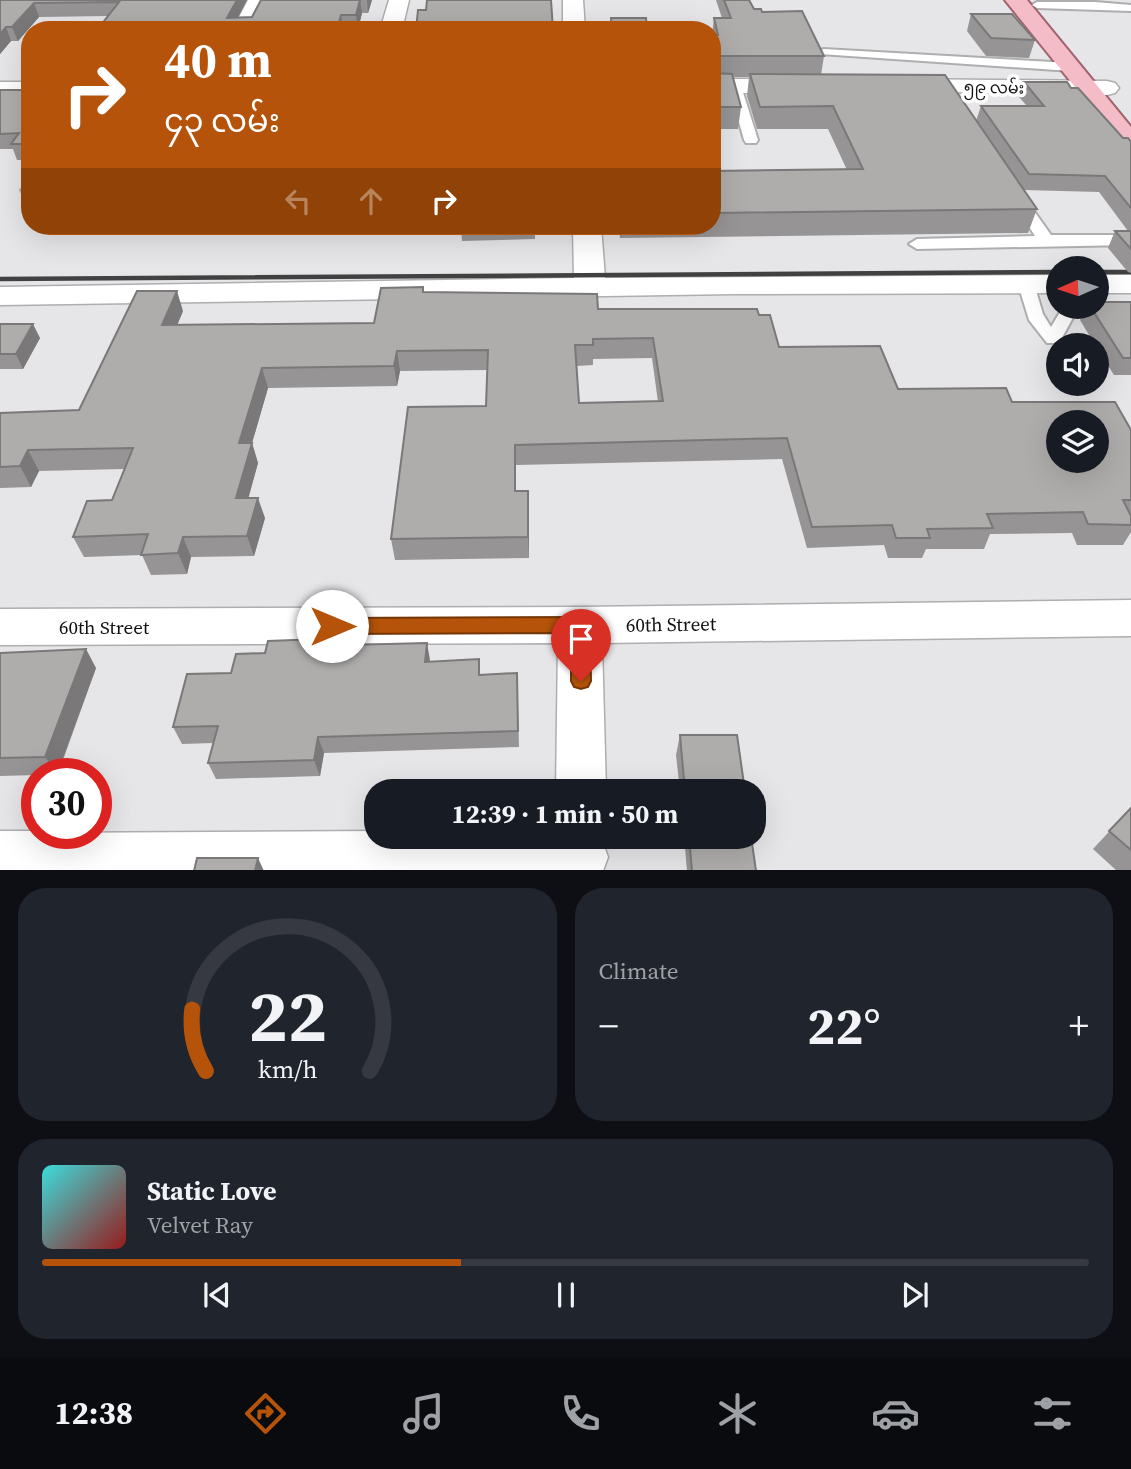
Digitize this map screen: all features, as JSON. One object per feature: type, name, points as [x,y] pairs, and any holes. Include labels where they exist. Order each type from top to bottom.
[{"type":"main road","points":[[1028,2],[1071,67],[1131,116]]},
{"type":"main road","points":[[1028,2],[1098,88],[1131,145]]},
{"type":"street","points":[[247,21],[258,0]]},
{"type":"street","points":[[393,21],[399,0]]},
{"type":"street","points":[[573,0],[574,21]]},
{"type":"street","points":[[723,86],[817,86]]},
{"type":"street","name":"၅၉ လမ်း","points":[[873,86],[946,92],[1098,88]]},
{"type":"street","points":[[0,89],[21,89]]},
{"type":"street","points":[[587,235],[590,287]]},
{"type":"street","points":[[0,296],[590,287],[1046,284]]},
{"type":"street","points":[[1110,284],[1131,284]]},
{"type":"street","name":"60th Street","points":[[0,628],[580,625],[1131,618]]},
{"type":"street","points":[[580,625],[581,779]]},
{"type":"street","points":[[0,858],[166,864],[582,854]]},
{"type":"lane","points":[[1028,2],[1128,5]]},
{"type":"lane","points":[[824,52],[1071,67]]},
{"type":"lane","points":[[723,86],[751,140]]},
{"type":"lane","points":[[1009,185],[1046,240]]},
{"type":"lane","points":[[917,244],[1131,240]]},
{"type":"lane","points":[[1026,284],[1033,316],[1042,330],[1054,339],[1064,319]]},
{"type":"building","points":[[0,0],[237,0],[227,18],[252,17],[261,0],[360,0],[356,15],[341,15],[339,21],[104,21],[119,2],[34,3],[12,27],[6,27],[0,34]]},
{"type":"building","points":[[427,0],[551,0],[552,21],[417,21],[418,10],[426,10]]},
{"type":"building","points":[[724,0],[749,0],[754,9],[761,9],[762,12],[802,11],[824,56],[721,56],[721,21],[715,21],[714,18],[731,18]]},
{"type":"building","points":[[971,14],[1012,14],[1035,40],[991,38]]},
{"type":"building","points":[[611,18],[646,18],[646,21],[611,21]]},
{"type":"building","points":[[721,73],[732,74],[741,107],[721,107]]},
{"type":"building","points":[[750,74],[945,75],[1037,209],[721,213],[721,171],[863,169],[833,106],[760,107]]},
{"type":"building","points":[[1024,82],[1067,82],[1071,88],[1078,88],[1123,138],[1128,138],[1131,142],[1131,208],[1105,176],[1029,174],[981,106],[1044,106]]},
{"type":"building","points":[[0,90],[21,90],[21,144],[11,144],[19,133],[0,134]]},
{"type":"building","points":[[1115,231],[1131,231],[1131,249]]},
{"type":"building","points":[[423,287],[423,292],[597,294],[598,309],[757,309],[759,315],[770,315],[779,347],[880,346],[898,389],[1006,388],[1012,402],[1115,402],[1131,430],[1131,500],[1123,500],[1131,516],[1131,525],[1088,524],[1083,512],[987,514],[993,528],[927,529],[930,538],[896,538],[892,525],[812,527],[787,438],[515,445],[515,491],[528,491],[528,537],[391,539],[408,407],[486,406],[488,350],[397,351],[394,366],[262,368],[239,443],[252,443],[236,498],[258,498],[247,536],[183,537],[178,553],[141,555],[148,534],[73,537],[87,501],[112,500],[133,448],[28,450],[20,466],[0,467],[0,413],[79,410],[137,291],[177,291],[162,325],[374,323],[381,288]],"holes":[[[653,338],[663,401],[579,403],[575,345],[593,345],[593,339]]]},
{"type":"building","points":[[1110,302],[1131,302],[1131,358],[1123,358],[1098,319],[1110,318]]},
{"type":"building","points":[[0,324],[33,324],[16,354],[0,354]]},
{"type":"building","points":[[347,638],[346,645],[427,643],[425,662],[479,659],[479,675],[517,673],[518,731],[318,737],[314,760],[208,763],[218,726],[173,727],[187,674],[231,673],[236,654],[265,653],[268,641]]},
{"type":"building","points":[[86,649],[45,757],[0,758],[0,653]]},
{"type":"building","points":[[680,735],[737,735],[743,779],[684,779]]},
{"type":"building","points":[[1131,808],[1131,850],[1109,831]]},
{"type":"building","points":[[690,849],[753,849],[756,870],[692,870]]},
{"type":"building","points":[[197,858],[258,858],[255,870],[194,870]]},
{"type":"railway","points":[[0,279],[1046,272]]},
{"type":"railway","points":[[1110,272],[1131,272]]},
{"type":"route","points":[[332,626],[580,625],[581,681]]}]
